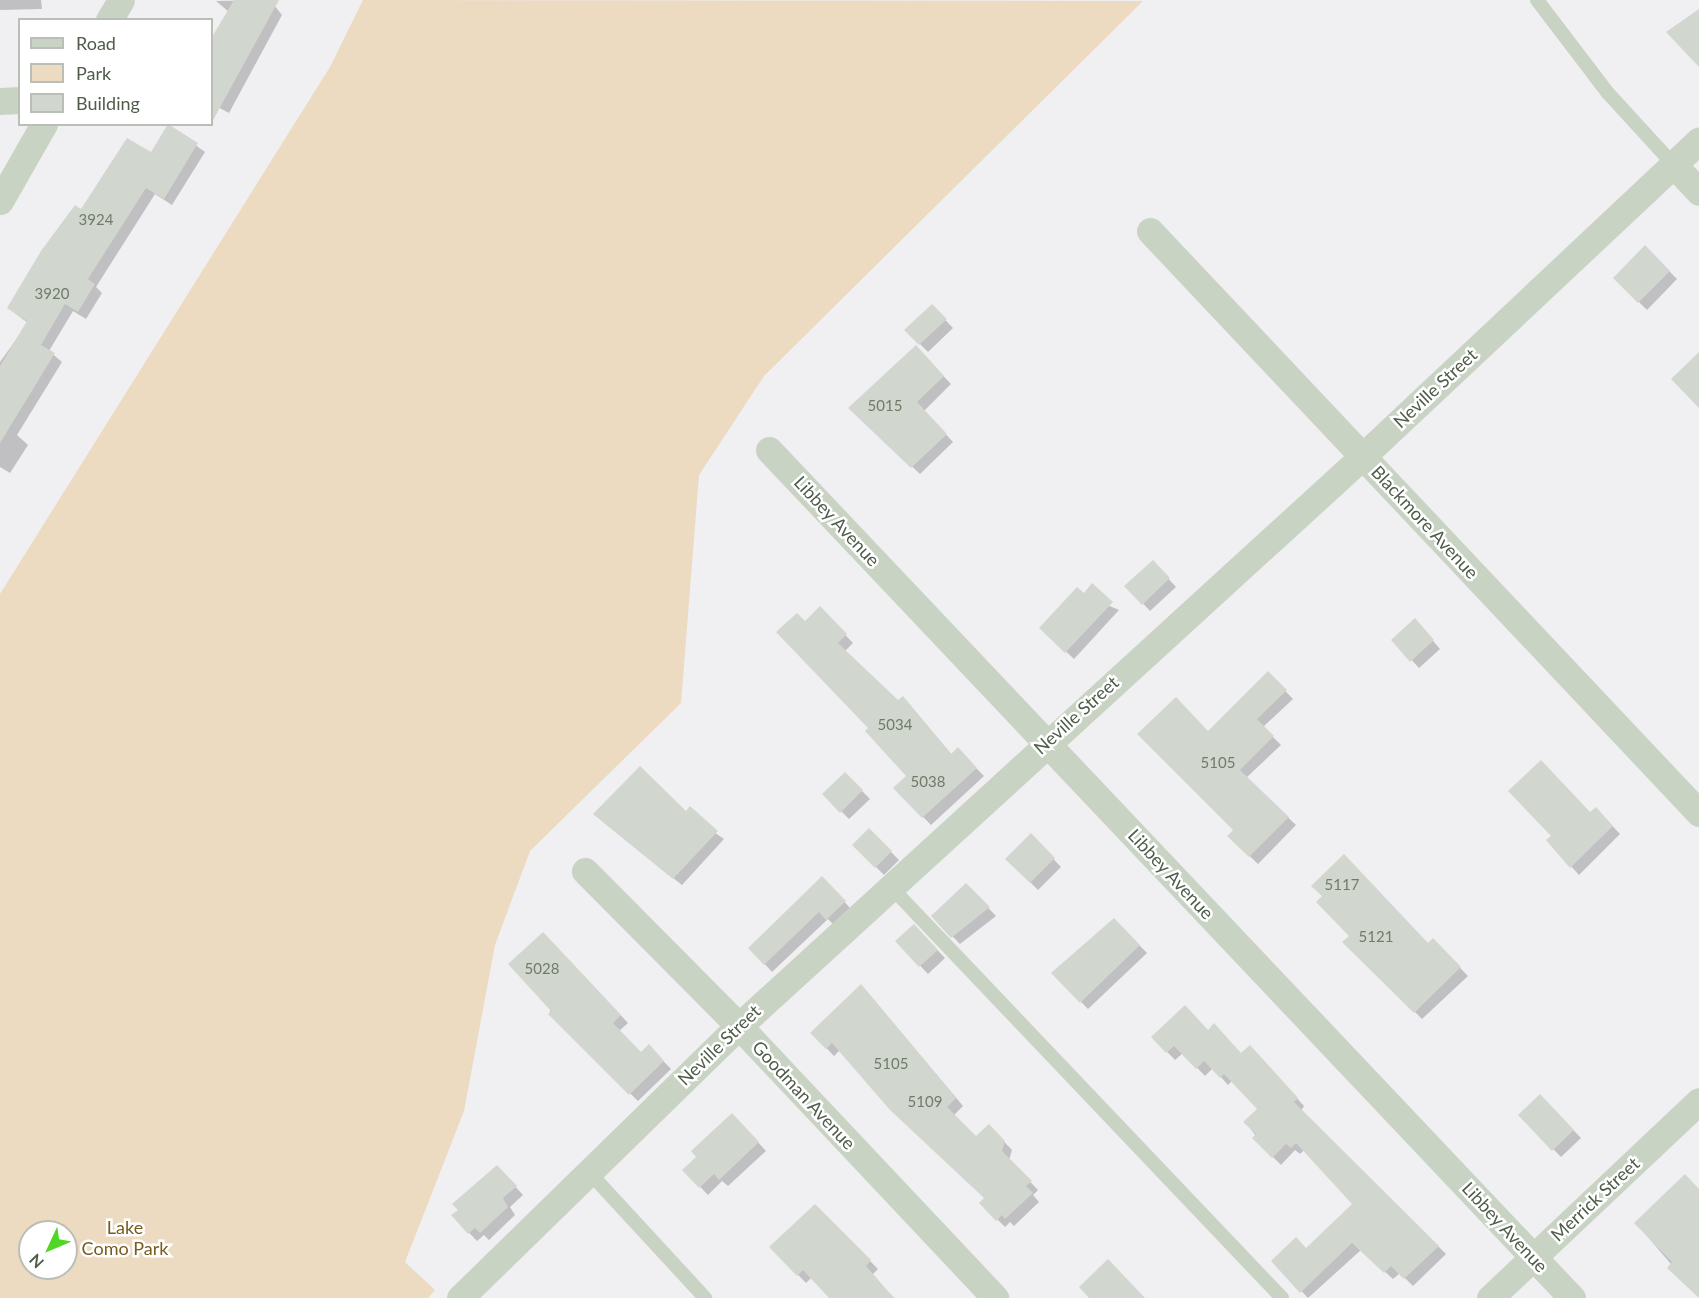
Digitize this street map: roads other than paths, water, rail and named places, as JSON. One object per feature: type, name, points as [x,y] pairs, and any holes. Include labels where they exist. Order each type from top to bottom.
[{"type":"street","points":[[110,18],[122,0]]},
{"type":"street","points":[[0,101],[18,100]]},
{"type":"street","points":[[0,201],[43,126]]},
{"type":"street","name":"Neville Street","points":[[460,1298],[739,1026],[1046,742],[1363,456],[1699,140]]},
{"type":"street","points":[[1673,164],[1699,192]]},
{"type":"street","name":"Blackmore Avenue","points":[[1150,231],[1699,813]]},
{"type":"street","name":"Libbey Avenue","points":[[769,450],[1572,1298]]},
{"type":"street","name":"Goodman Avenue","points":[[585,871],[739,1026],[994,1298]]},
{"type":"street","name":"Merrick Street","points":[[1490,1298],[1699,1101]]},
{"type":"lane","points":[[1536,0],[1577,46],[1607,92],[1673,164]]},
{"type":"lane","points":[[890,886],[1282,1298]]},
{"type":"lane","points":[[588,1172],[705,1298]]},
{"type":"park label","name":"Lake Como Park","points":[[125,1238]]}]
